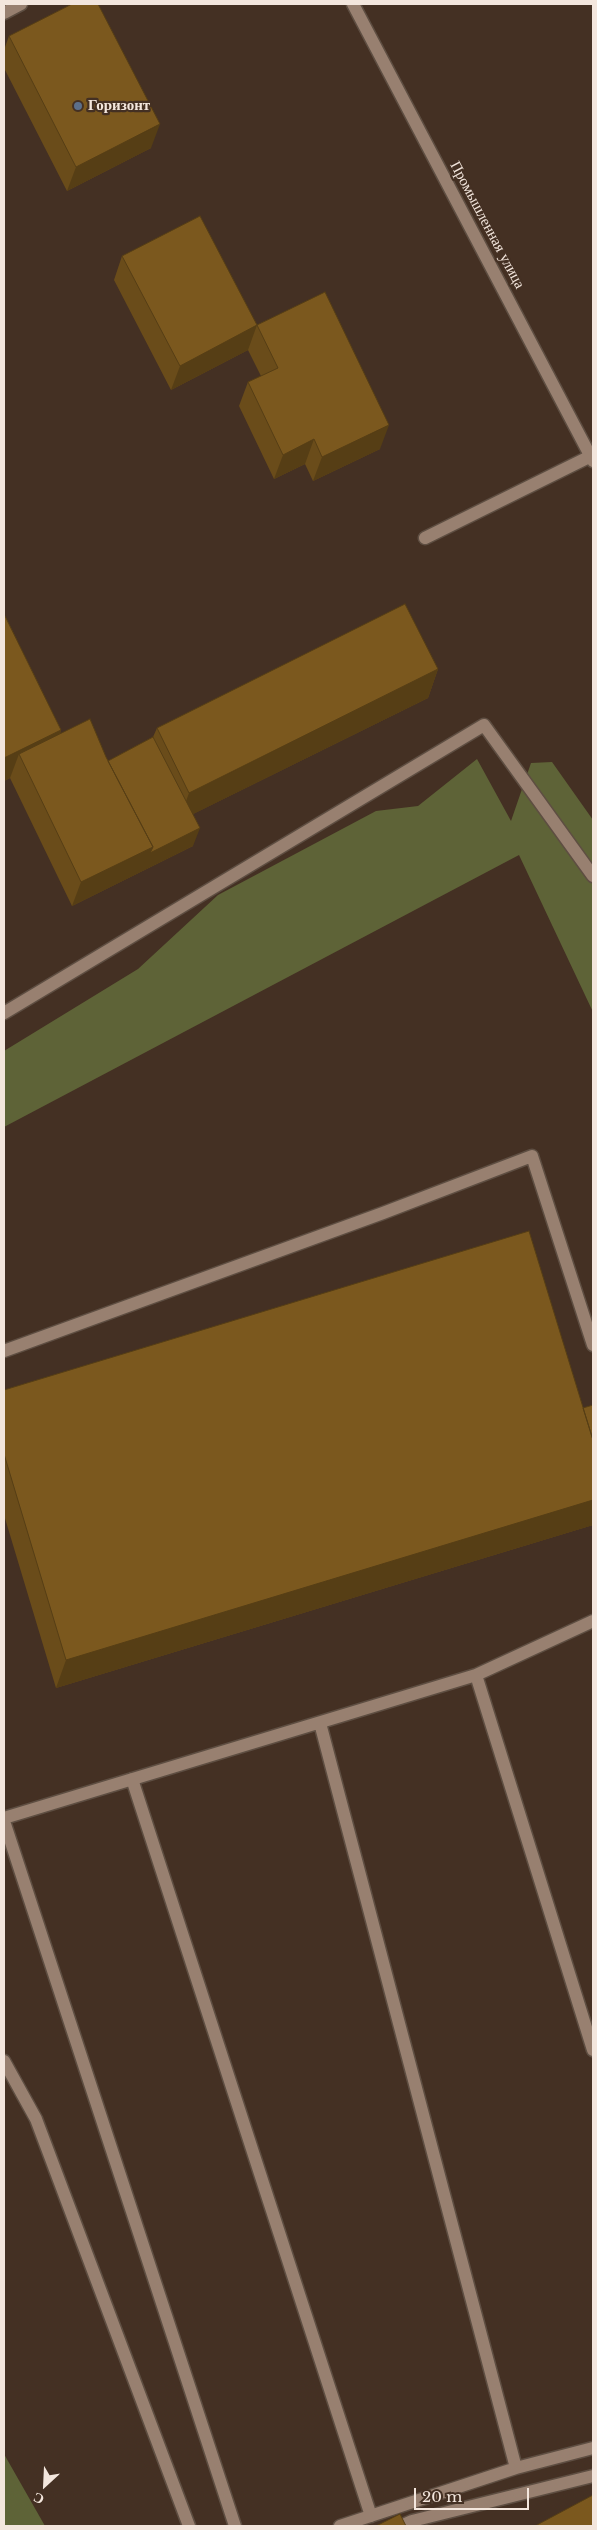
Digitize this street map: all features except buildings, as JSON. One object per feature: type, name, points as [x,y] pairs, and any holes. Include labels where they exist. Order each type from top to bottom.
[{"type":"street","points":[[4,13],[21,4]]},
{"type":"street","name":"Промышленная улица","points":[[353,4],[592,458]]},
{"type":"street","points":[[425,538],[592,458]]},
{"type":"street","points":[[4,1013],[484,725],[593,876]]},
{"type":"street","points":[[4,1351],[383,1214],[532,1156],[593,1345]]},
{"type":"street","points":[[236,2526],[4,1819],[476,1676],[593,1621]]},
{"type":"street","points":[[476,1676],[593,2050]]},
{"type":"street","points":[[320,1723],[516,2468]]},
{"type":"street","points":[[132,1779],[371,2516]]},
{"type":"street","points":[[4,2061],[36,2119],[189,2526]]},
{"type":"street","points":[[340,2526],[516,2468],[593,2448]]},
{"type":"street","points":[[401,2526],[412,2521],[593,2476]]},
{"type":"green space","points":[[477,759],[511,821],[531,763],[552,762],[593,820],[593,1012],[519,855],[4,1127],[4,1051],[138,969],[218,895],[376,811],[418,806]]},
{"type":"green space","points":[[4,2454],[45,2526],[4,2526]]},
{"type":"place","name":"Горизонт","points":[[78,106]]}]
